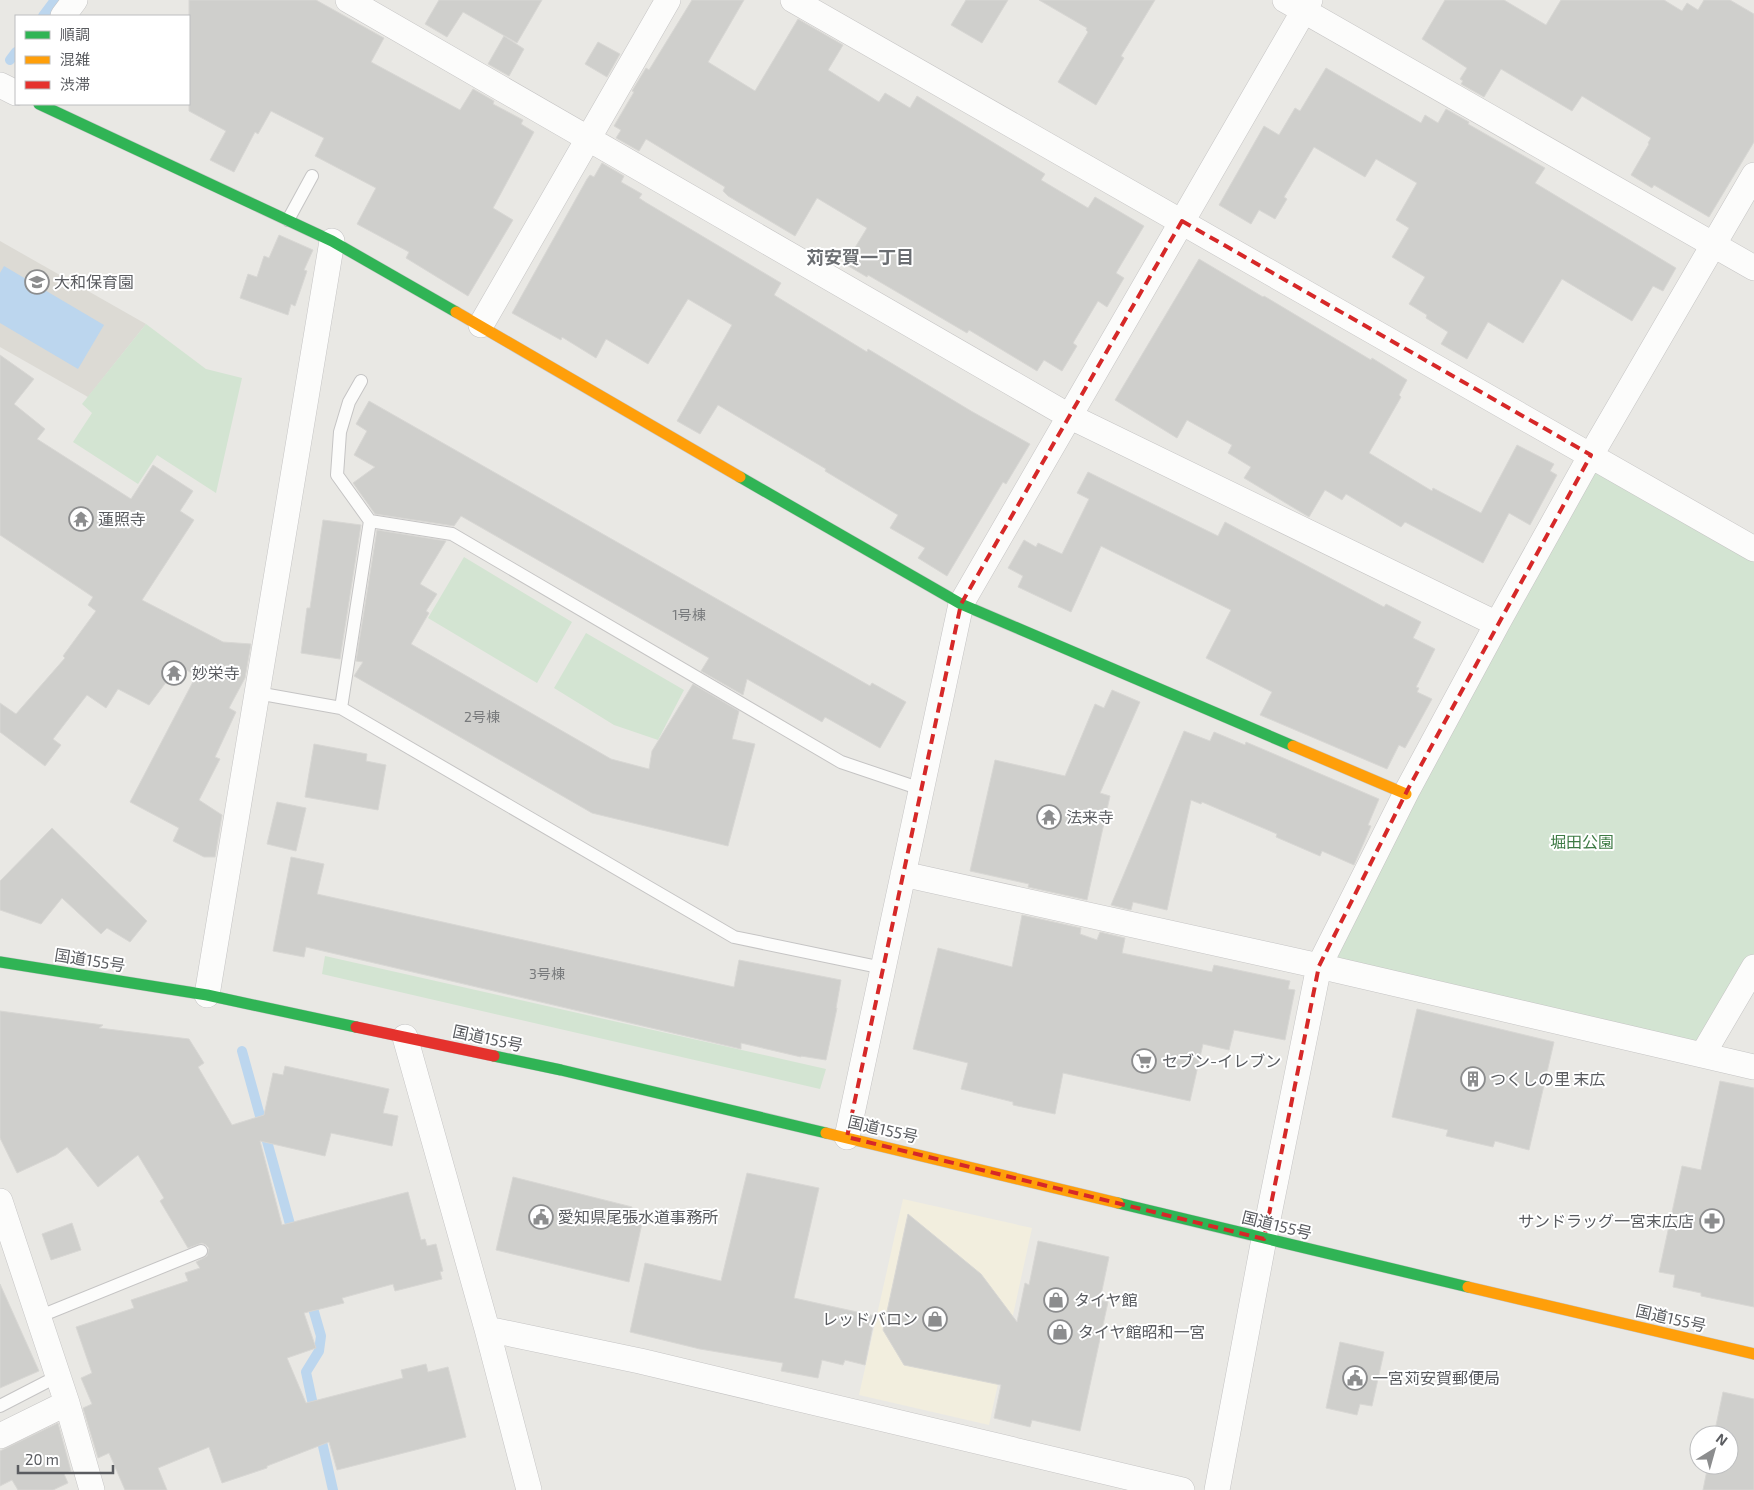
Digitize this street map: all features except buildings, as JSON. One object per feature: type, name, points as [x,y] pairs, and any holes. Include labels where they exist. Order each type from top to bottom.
[{"type":"main road","points":[[42,105],[332,241],[961,604],[1406,794]]},
{"type":"main road","name":"国道155号","points":[[4,960],[207,995],[562,1070],[1264,1239],[1754,1354]]},
{"type":"street","points":[[65,15],[76,0]]},
{"type":"street","points":[[348,0],[1069,416],[1497,624]]},
{"type":"street","points":[[480,326],[668,0]]},
{"type":"street","points":[[793,0],[1754,548]]},
{"type":"street","points":[[847,1138],[961,604],[1182,221],[1300,4],[1754,268]]},
{"type":"street","points":[[1217,1490],[1264,1239],[1319,966],[1406,794],[1497,624],[1591,455],[1754,175]]},
{"type":"street","points":[[207,995],[332,241]]},
{"type":"street","points":[[903,874],[1319,966],[1754,1067]]},
{"type":"street","points":[[1703,1054],[1754,967]]},
{"type":"street","points":[[405,1037],[529,1490]]},
{"type":"street","points":[[0,1200],[6,1236],[38,1317],[67,1402],[92,1490]]},
{"type":"street","points":[[486,1329],[640,1361],[1182,1490]]},
{"type":"street","points":[[0,1436],[67,1402]]},
{"type":"lane","points":[[288,220],[312,176]]},
{"type":"lane","points":[[361,381],[349,402],[340,432],[337,475],[370,520],[452,534],[841,762],[921,789]]},
{"type":"lane","points":[[341,708],[370,520]]},
{"type":"lane","points":[[257,693],[341,708],[734,937],[883,968]]},
{"type":"lane","points":[[38,1317],[201,1251]]},
{"type":"lane","points":[[0,1406],[58,1376]]},
{"type":"highlighted area","points":[[1182,221],[1591,455],[1408,789],[1319,966],[1264,1239],[847,1137],[961,604]]},
{"type":"shaded area","name":"大和保育園","points":[[0,241],[146,324],[88,397],[0,347]]},
{"type":"shaded area","points":[[903,1199],[1032,1228],[989,1425],[859,1395]]},
{"type":"green space","points":[[146,324],[206,369],[242,378],[216,493],[157,455],[138,484],[73,442],[92,413],[82,404]]},
{"type":"green space","name":"堀田公園","points":[[1593,461],[1754,556],[1754,954],[1700,1045],[1326,965]]},
{"type":"green space","points":[[464,557],[572,622],[537,683],[428,618]]},
{"type":"green space","points":[[586,633],[684,690],[658,740],[614,725],[554,688]]},
{"type":"green space","points":[[325,956],[826,1069],[820,1089],[322,974]]},
{"type":"water","points":[[4,266],[104,325],[78,369],[0,323],[0,273]]},
{"type":"waterway","points":[[44,15],[55,0]]},
{"type":"waterway","points":[[10,60],[15,53]]},
{"type":"waterway","points":[[242,1051],[293,1235]]},
{"type":"waterway","points":[[310,1298],[321,1336],[319,1351],[306,1372],[315,1414]]},
{"type":"waterway","points":[[320,1433],[333,1490]]},
{"type":"traffic: fast","points":[[41,105],[332,241],[456,312]]},
{"type":"traffic: fast","points":[[740,477],[961,604],[1293,746]]},
{"type":"traffic: fast","points":[[0,962],[207,995],[356,1027]]},
{"type":"traffic: fast","points":[[494,1056],[826,1133]]},
{"type":"traffic: fast","points":[[1118,1203],[1468,1287]]},
{"type":"traffic: slow","points":[[456,312],[740,477]]},
{"type":"traffic: slow","points":[[1293,746],[1406,794]]},
{"type":"traffic: slow","points":[[826,1133],[1118,1203]]},
{"type":"traffic: slow","points":[[1468,1287],[1754,1354]]},
{"type":"traffic: jam","points":[[356,1027],[494,1056]]},
{"type":"place","name":"大和保育園","points":[[37,282]]},
{"type":"place","name":"蓮照寺","points":[[81,519]]},
{"type":"place","name":"妙栄寺","points":[[174,673]]},
{"type":"place","name":"法来寺","points":[[1049,817]]},
{"type":"place","name":"セブン-イレブン","points":[[1144,1061]]},
{"type":"place","name":"つくしの里 末広","points":[[1473,1079]]},
{"type":"place","name":"愛知県尾張水道事務所","points":[[541,1217]]},
{"type":"place","name":"サンドラッグ一宮末広店","points":[[1712,1221]]},
{"type":"place","name":"タイヤ館","points":[[1056,1300]]},
{"type":"place","name":"レッドバロン","points":[[935,1319]]},
{"type":"place","name":"タイヤ館昭和一宮","points":[[1060,1332]]},
{"type":"place","name":"一宮苅安賀郵便局","points":[[1355,1378]]},
{"type":"district","name":"苅安賀一丁目","points":[[860,258]]}]
